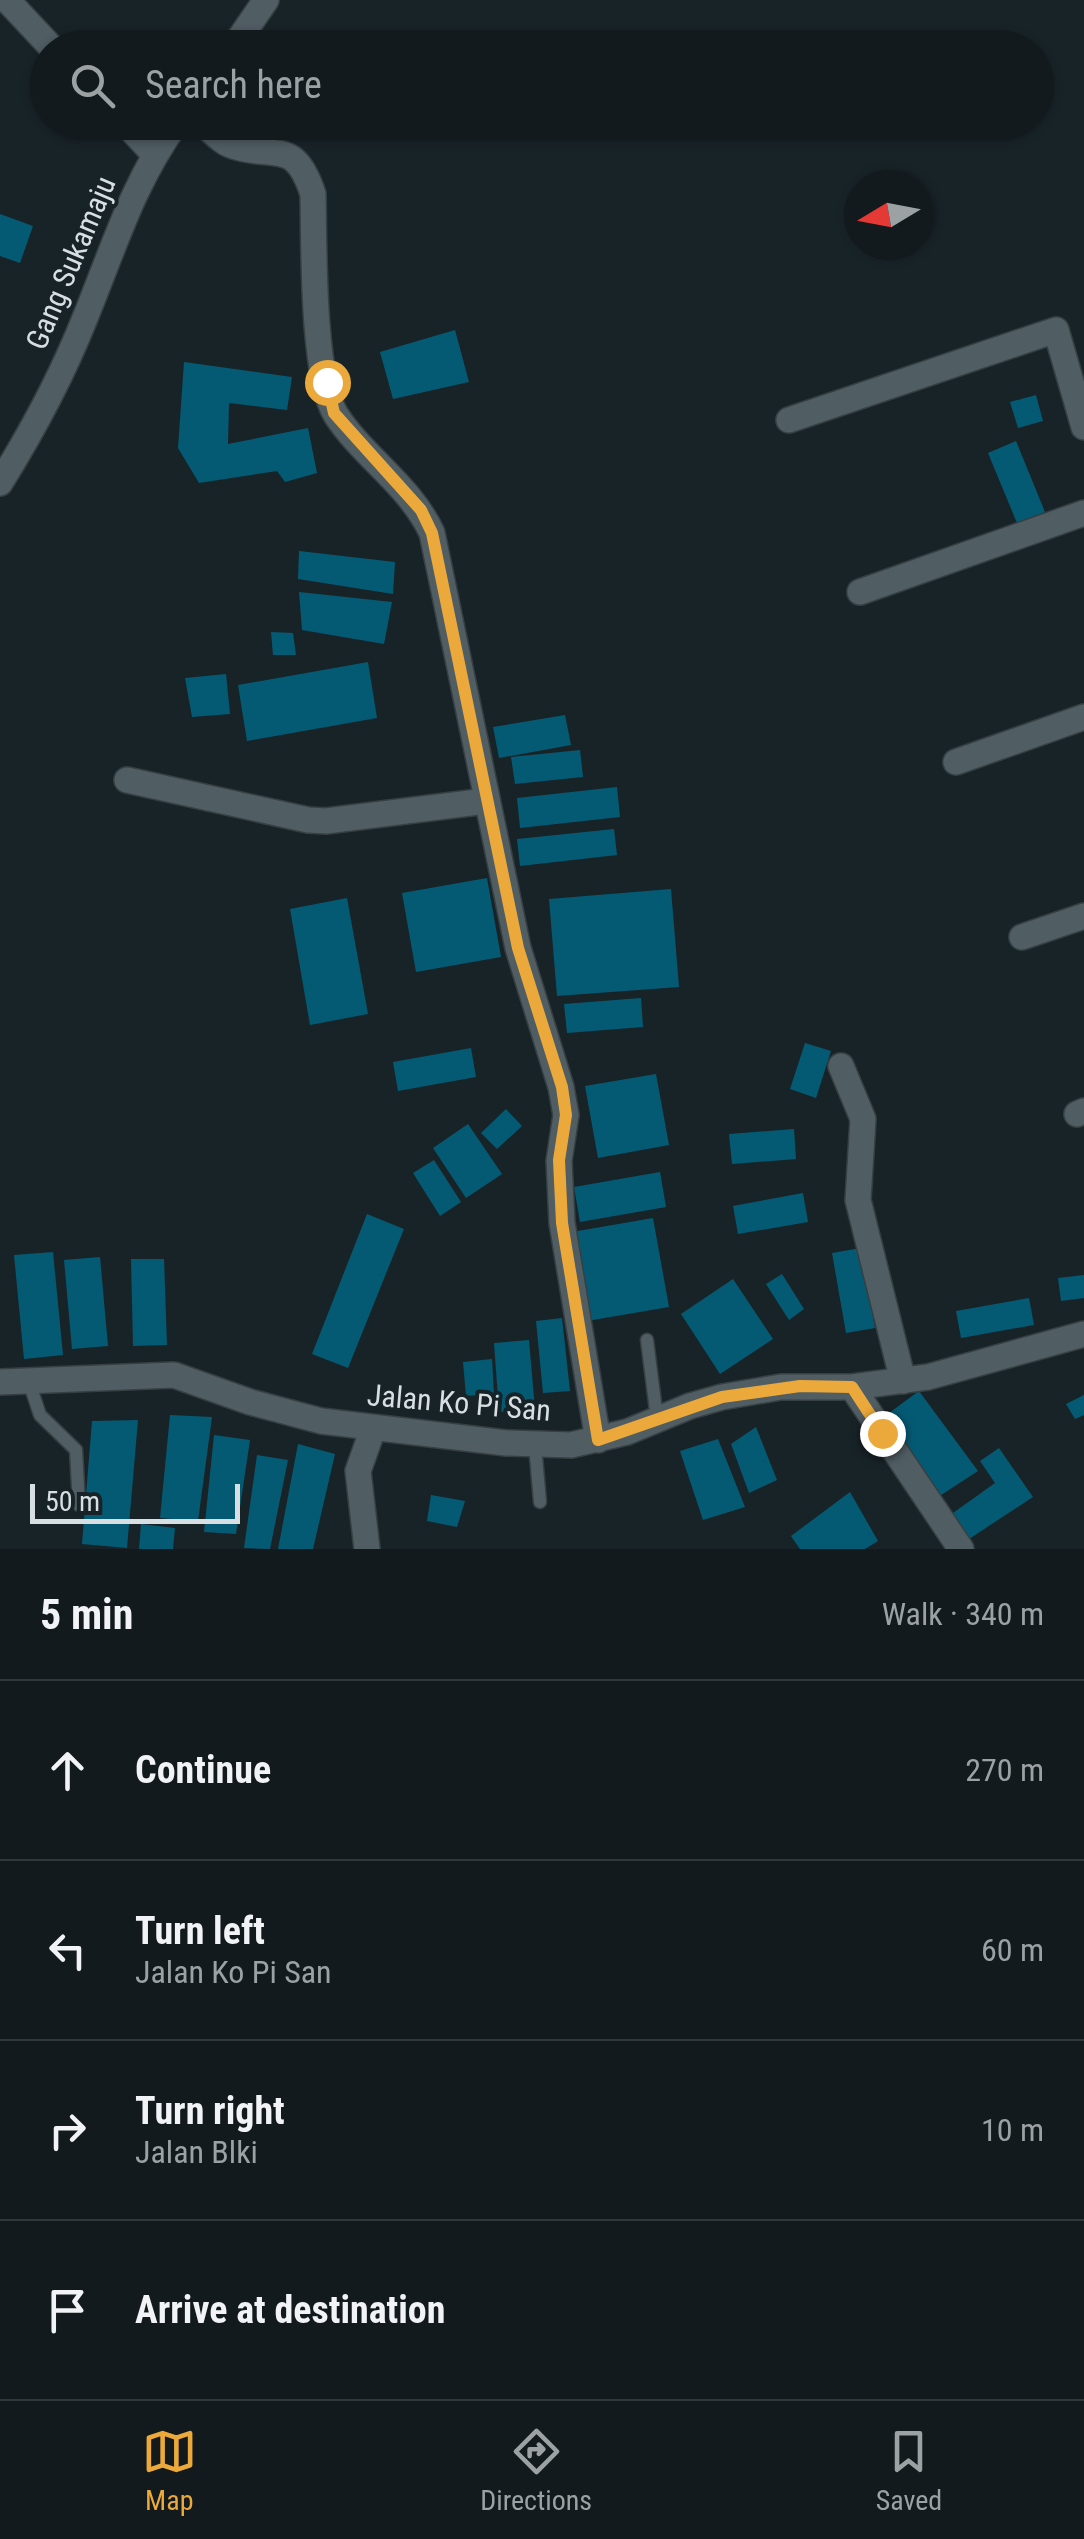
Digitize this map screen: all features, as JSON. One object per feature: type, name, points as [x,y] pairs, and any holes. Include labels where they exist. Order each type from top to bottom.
[{"type":"street","points":[[7,0],[35,30]]},
{"type":"street","points":[[246,30],[266,0]]},
{"type":"street","points":[[141,140],[154,154]]},
{"type":"street","name":"Gang Sukamaju","points":[[1,479],[49,398],[85,320],[118,228],[164,140]]},
{"type":"street","points":[[224,140],[231,146],[282,152],[305,170],[313,194],[319,350],[334,413],[421,510],[432,533],[518,948],[562,1087],[566,1115],[559,1160],[562,1223],[598,1440]]},
{"type":"street","points":[[790,420],[1056,330],[1084,428]]},
{"type":"street","points":[[860,592],[1084,513]]},
{"type":"street","points":[[956,762],[1084,717]]},
{"type":"street","points":[[127,780],[308,820],[486,802]]},
{"type":"street","points":[[1022,937],[1084,916]]},
{"type":"street","points":[[841,1066],[863,1119],[858,1200],[903,1380]]},
{"type":"street","name":"Jalan Ko Pi San","points":[[0,1382],[174,1375],[250,1402],[321,1421],[535,1445],[571,1445],[598,1440],[690,1406],[752,1392],[800,1386],[852,1387],[946,1374],[1084,1334]]},
{"type":"street","points":[[852,1387],[961,1549]]},
{"type":"street","points":[[367,1549],[358,1472],[374,1428]]},
{"type":"lane","points":[[647,1340],[656,1419]]},
{"type":"lane","points":[[29,1382],[40,1415],[76,1450],[79,1504]]},
{"type":"lane","points":[[535,1445],[540,1502]]},
{"type":"building","points":[[0,214],[33,226],[20,263],[0,256]]},
{"type":"building","points":[[455,330],[469,382],[393,399],[380,352]]},
{"type":"building","points":[[184,362],[292,377],[287,410],[229,403],[228,444],[308,428],[317,473],[285,482],[277,471],[199,483],[178,448]]},
{"type":"building","points":[[1036,395],[1043,421],[1018,428],[1010,402]]},
{"type":"building","points":[[1016,441],[1045,512],[1017,523],[988,453]]},
{"type":"building","points":[[299,551],[395,562],[393,594],[298,579]]},
{"type":"building","points":[[299,592],[392,602],[384,644],[302,630]]},
{"type":"building","points":[[271,632],[293,633],[296,655],[273,655]]},
{"type":"building","points":[[368,662],[377,718],[247,741],[238,685]]},
{"type":"building","points":[[226,674],[230,714],[192,717],[185,678]]},
{"type":"building","points":[[565,715],[571,745],[499,758],[493,727]]},
{"type":"building","points":[[580,750],[583,777],[515,784],[511,757]]},
{"type":"building","points":[[617,787],[620,817],[520,828],[517,798]]},
{"type":"building","points":[[614,829],[617,855],[520,866],[517,839]]},
{"type":"building","points":[[487,878],[501,957],[416,972],[402,893]]},
{"type":"building","points":[[671,889],[679,987],[557,996],[549,899]]},
{"type":"building","points":[[347,898],[368,1014],[310,1025],[290,909]]},
{"type":"building","points":[[641,998],[643,1027],[567,1033],[564,1004]]},
{"type":"building","points":[[805,1043],[831,1051],[816,1098],[790,1089]]},
{"type":"building","points":[[471,1048],[476,1077],[398,1091],[393,1062]]},
{"type":"building","points":[[656,1074],[669,1145],[598,1158],[585,1086]]},
{"type":"building","points":[[506,1109],[522,1126],[497,1149],[481,1133]]},
{"type":"building","points":[[468,1124],[502,1174],[466,1198],[433,1148]]},
{"type":"building","points":[[794,1129],[796,1159],[732,1164],[729,1134]]},
{"type":"building","points":[[434,1160],[461,1202],[440,1216],[413,1173]]},
{"type":"building","points":[[660,1172],[666,1207],[580,1222],[574,1187]]},
{"type":"building","points":[[803,1193],[808,1222],[738,1234],[733,1206]]},
{"type":"building","points":[[367,1214],[404,1229],[348,1368],[312,1354]]},
{"type":"building","points":[[653,1218],[669,1307],[587,1321],[572,1232]]},
{"type":"building","points":[[861,1248],[875,1328],[846,1333],[832,1253]]},
{"type":"building","points":[[53,1252],[63,1355],[24,1359],[14,1255]]},
{"type":"building","points":[[100,1257],[108,1346],[72,1349],[64,1260]]},
{"type":"building","points":[[131,1259],[164,1259],[167,1345],[133,1346]]},
{"type":"building","points":[[782,1274],[804,1309],[789,1320],[766,1284]]},
{"type":"building","points":[[1084,1275],[1084,1298],[1061,1301],[1058,1278]]},
{"type":"building","points":[[733,1279],[773,1339],[720,1374],[681,1314]]},
{"type":"building","points":[[1029,1298],[1034,1325],[961,1338],[956,1311]]},
{"type":"building","points":[[562,1318],[570,1391],[543,1393],[536,1321]]},
{"type":"building","points":[[529,1340],[535,1409],[499,1412],[494,1343]]},
{"type":"building","points":[[492,1359],[494,1394],[466,1396],[463,1362]]},
{"type":"building","points":[[919,1391],[978,1471],[935,1499],[878,1421]]},
{"type":"building","points":[[1084,1395],[1084,1415],[1075,1419],[1066,1404]]},
{"type":"building","points":[[170,1415],[212,1417],[198,1521],[160,1518]]},
{"type":"building","points":[[138,1420],[127,1548],[82,1544],[92,1421]]},
{"type":"building","points":[[756,1427],[777,1480],[749,1493],[731,1444]]},
{"type":"building","points":[[214,1435],[250,1440],[236,1534],[204,1532]]},
{"type":"building","points":[[718,1439],[745,1507],[703,1520],[680,1451]]},
{"type":"building","points":[[298,1444],[335,1454],[313,1549],[278,1549]]},
{"type":"building","points":[[999,1448],[1033,1497],[969,1539],[953,1513],[995,1483],[980,1461]]},
{"type":"building","points":[[257,1455],[288,1460],[270,1549],[244,1548]]},
{"type":"building","points":[[850,1492],[878,1541],[865,1549],[800,1549],[791,1536]]},
{"type":"building","points":[[431,1495],[465,1501],[457,1527],[427,1521]]},
{"type":"building","points":[[141,1524],[175,1528],[173,1549],[139,1549]]},
{"type":"route","points":[[327,382],[334,413],[421,510],[432,533],[518,948],[562,1087],[566,1115],[559,1160],[562,1223],[598,1440],[722,1397],[800,1386],[852,1387],[882,1433]]}]
